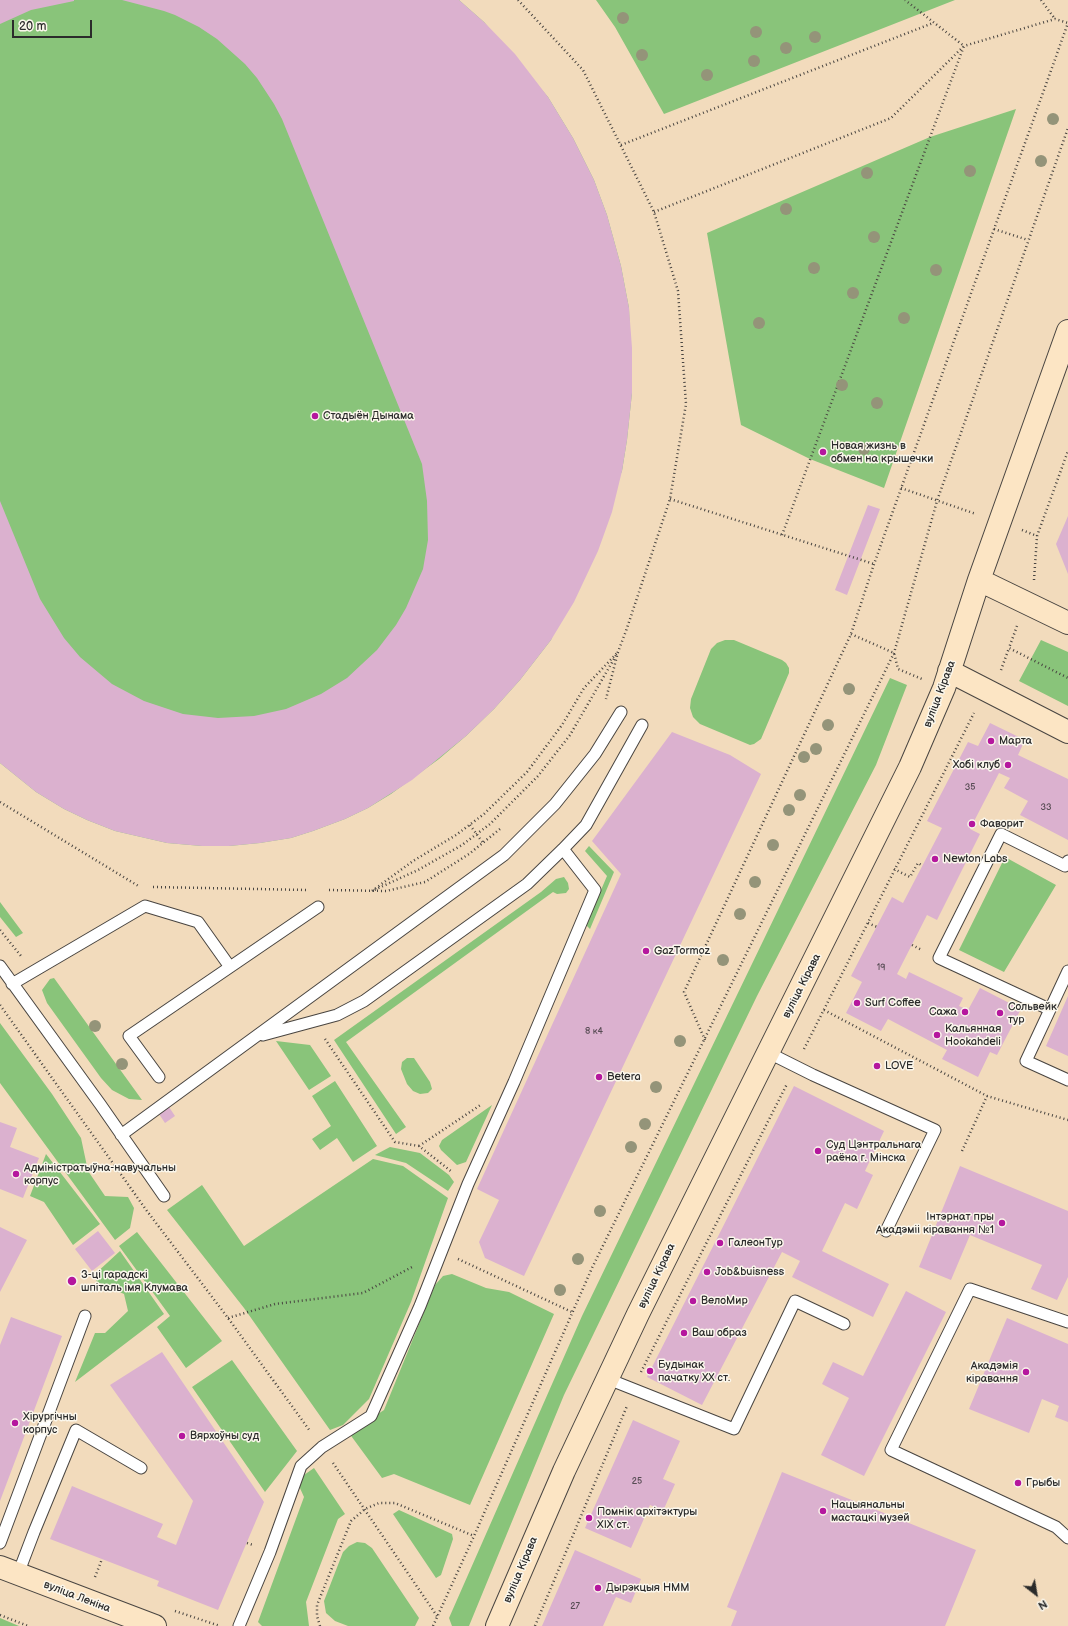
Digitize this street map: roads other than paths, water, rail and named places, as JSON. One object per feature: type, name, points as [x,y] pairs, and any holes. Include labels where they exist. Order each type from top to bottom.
[{"type":"main road","name":"вуліца Кірава","points":[[498,1626],[564,1471],[638,1314],[910,767],[944,688],[978,580],[1068,331]]},
{"type":"main road","points":[[978,580],[1068,623]]},
{"type":"main road","points":[[950,671],[1068,732]]},
{"type":"main road","name":"вуліца Леніна","points":[[9,1571],[155,1626]]},
{"type":"lane","points":[[121,1135],[504,855],[555,804],[594,754],[621,712]]},
{"type":"lane","points":[[256,1037],[337,1015],[364,1001],[526,884],[564,849],[586,825],[642,725]]},
{"type":"lane","points":[[1049,1009],[939,958],[1001,834],[1067,865]]},
{"type":"lane","points":[[239,1626],[270,1552],[302,1466],[322,1447],[372,1416],[420,1306],[468,1184],[514,1082],[595,890],[564,849]]},
{"type":"lane","points":[[12,984],[145,906],[198,922],[230,967]]},
{"type":"lane","points":[[159,1078],[129,1036],[318,907]]},
{"type":"lane","points":[[0,966],[96,1098],[164,1196]]},
{"type":"lane","points":[[1068,971],[1026,1061],[1068,1080]]},
{"type":"lane","points":[[769,1053],[936,1130],[886,1231]]},
{"type":"lane","points":[[1068,1322],[970,1289],[891,1450],[1056,1527],[1068,1538]]},
{"type":"lane","points":[[608,1380],[734,1429],[795,1301],[844,1324]]},
{"type":"lane","points":[[0,1543],[85,1316]]},
{"type":"lane","points":[[9,1571],[34,1532],[76,1430],[141,1468]]},
{"type":"place","name":"Стадыён Дынама","points":[[315,416]]},
{"type":"place","name":"Новая жизнь в обмен на крышечки","points":[[823,452]]},
{"type":"place","name":"Марта","points":[[991,741]]},
{"type":"place","name":"Хобі клуб","points":[[1008,765]]},
{"type":"place","name":"Фаворит","points":[[972,824]]},
{"type":"place","name":"Newton Labs","points":[[935,859]]},
{"type":"place","name":"GazTormoz","points":[[646,951]]},
{"type":"place","name":"Surf Coffee","points":[[857,1003]]},
{"type":"place","name":"Сажа","points":[[965,1012]]},
{"type":"place","name":"Сольвейк тур","points":[[1000,1013]]},
{"type":"place","name":"Кальянная Hookahdeli","points":[[937,1035]]},
{"type":"place","name":"LOVE","points":[[877,1066]]},
{"type":"place","name":"Betera","points":[[599,1077]]},
{"type":"place","name":"Суд Цэнтральнага раёна г. Мінска","points":[[818,1151]]},
{"type":"place","name":"Адміністратыўна-навучальны корпус","points":[[16,1174]]},
{"type":"place","name":"Інтэрнат пры Акадэміі кіравання №1","points":[[1002,1223]]},
{"type":"place","name":"ГалеонТур","points":[[720,1243]]},
{"type":"place","name":"Job&buisness","points":[[707,1272]]},
{"type":"place","name":"3-ці гарадскі шпіталь імя Клумава","points":[[72,1281]]},
{"type":"place","name":"ВелоМир","points":[[693,1301]]},
{"type":"place","name":"Ваш образ","points":[[684,1333]]},
{"type":"place","name":"Будынак пачатку XX ст.","points":[[650,1371]]},
{"type":"place","name":"Акадэмія кіравання","points":[[1026,1372]]},
{"type":"place","name":"Хірургічны корпус","points":[[15,1423]]},
{"type":"place","name":"Вярхоўны суд","points":[[182,1436]]},
{"type":"place","name":"Грыбы","points":[[1018,1483]]},
{"type":"place","name":"Нацыянальны мастацкі музей","points":[[823,1511]]},
{"type":"place","name":"Помнік архітэктуры ХІХ ст.","points":[[589,1518]]},
{"type":"place","name":"Дырэкцыя НММ","points":[[598,1588]]}]
